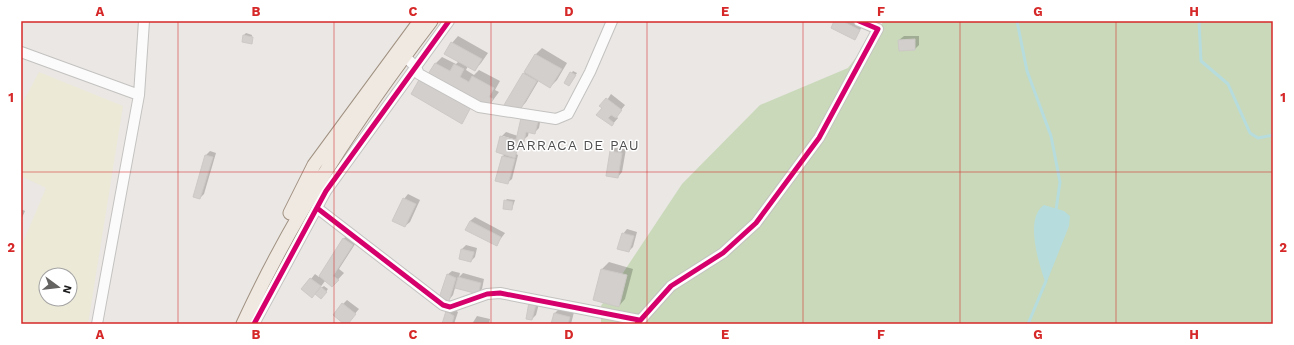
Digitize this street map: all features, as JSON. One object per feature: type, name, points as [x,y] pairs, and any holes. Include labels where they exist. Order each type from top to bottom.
[{"type":"main road","points":[[244,324],[261,286],[298,215],[348,134],[402,54],[420,21]]},
{"type":"main road","points":[[234,324],[314,165],[402,54],[431,21]]},
{"type":"street","points":[[98,324],[139,95],[144,21]]},
{"type":"street","points":[[254,324],[326,191],[449,21]]},
{"type":"street","points":[[402,54],[416,66],[419,74],[479,107],[556,119],[568,114],[590,72],[612,21]]},
{"type":"street","points":[[317,208],[443,305],[450,307],[487,294],[500,293],[638,322],[670,286],[723,254],[756,223],[819,138],[878,29],[859,21]]},
{"type":"street","points":[[21,52],[139,95]]},
{"type":"shaded area","points":[[39,72],[123,106],[88,324],[21,324],[21,247],[46,188],[21,176],[21,106]]},
{"type":"green space","points":[[884,21],[1273,21],[1273,324],[601,324],[601,306],[682,184],[760,105],[848,68]]},
{"type":"water","points":[[1044,205],[1064,211],[1070,216],[1069,226],[1046,284],[1037,254],[1034,231],[1038,211]]},
{"type":"building","points":[[834,21],[842,21],[860,30],[855,40],[831,28]]},
{"type":"building","points":[[243,35],[253,37],[252,44],[242,42]]},
{"type":"building","points":[[915,39],[915,50],[899,51],[898,40]]},
{"type":"building","points":[[451,42],[482,59],[475,71],[444,54]]},
{"type":"building","points":[[535,54],[562,69],[550,88],[524,72]]},
{"type":"building","points":[[435,63],[450,71],[454,64],[464,69],[460,77],[469,82],[472,76],[494,88],[489,97],[493,99],[488,108],[428,74]]},
{"type":"building","points":[[570,72],[576,75],[569,86],[564,83]]},
{"type":"building","points":[[523,73],[537,81],[520,110],[504,105]]},
{"type":"building","points":[[420,78],[471,107],[462,124],[411,94]]},
{"type":"building","points":[[606,98],[622,110],[616,118],[611,115],[608,118],[614,123],[612,126],[596,115],[602,108],[599,106]]},
{"type":"building","points":[[521,118],[538,121],[535,134],[526,132],[524,142],[516,140]]},
{"type":"building","points":[[500,136],[519,141],[515,158],[496,152]]},
{"type":"building","points":[[610,151],[622,153],[618,178],[606,176]]},
{"type":"building","points":[[205,155],[213,157],[200,199],[193,197]]},
{"type":"building","points":[[502,156],[515,159],[508,184],[495,181]]},
{"type":"building","points":[[403,198],[416,204],[405,227],[392,221]]},
{"type":"building","points":[[504,200],[513,202],[512,210],[503,209]]},
{"type":"building","points":[[470,221],[501,237],[497,246],[465,230]]},
{"type":"building","points":[[622,233],[634,236],[629,252],[617,249]]},
{"type":"building","points":[[343,238],[353,245],[333,276],[339,280],[332,287],[319,276]]},
{"type":"building","points":[[461,249],[474,252],[471,262],[459,259]]},
{"type":"building","points":[[601,269],[627,275],[619,307],[593,300]]},
{"type":"building","points":[[447,274],[456,278],[449,301],[439,298]]},
{"type":"building","points":[[458,277],[481,283],[478,294],[455,288]]},
{"type":"building","points":[[310,278],[321,286],[312,298],[301,289]]},
{"type":"building","points":[[321,287],[327,292],[321,299],[315,294]]},
{"type":"building","points":[[529,302],[536,304],[532,320],[526,319]]},
{"type":"building","points":[[342,303],[356,314],[348,324],[344,324],[333,315]]},
{"type":"building","points":[[446,311],[454,316],[452,324],[442,324]]},
{"type":"building","points":[[554,313],[570,317],[568,324],[551,324]]},
{"type":"waterway","points":[[1017,21],[1027,71],[1051,136],[1060,182],[1056,210]]},
{"type":"waterway","points":[[1199,21],[1201,61],[1228,84],[1250,133],[1258,138],[1273,135]]},
{"type":"waterway","points":[[1028,324],[1046,281]]},
{"type":"cycle path","points":[[254,324],[326,191],[449,21]]},
{"type":"cycle path","points":[[637,324],[671,286],[723,253],[756,223],[819,138],[878,29],[859,21]]},
{"type":"cycle path","points":[[317,208],[443,305],[450,307],[487,294],[500,293],[639,320]]},
{"type":"district","name":"BARRACA DE PAU","points":[[573,145]]}]
